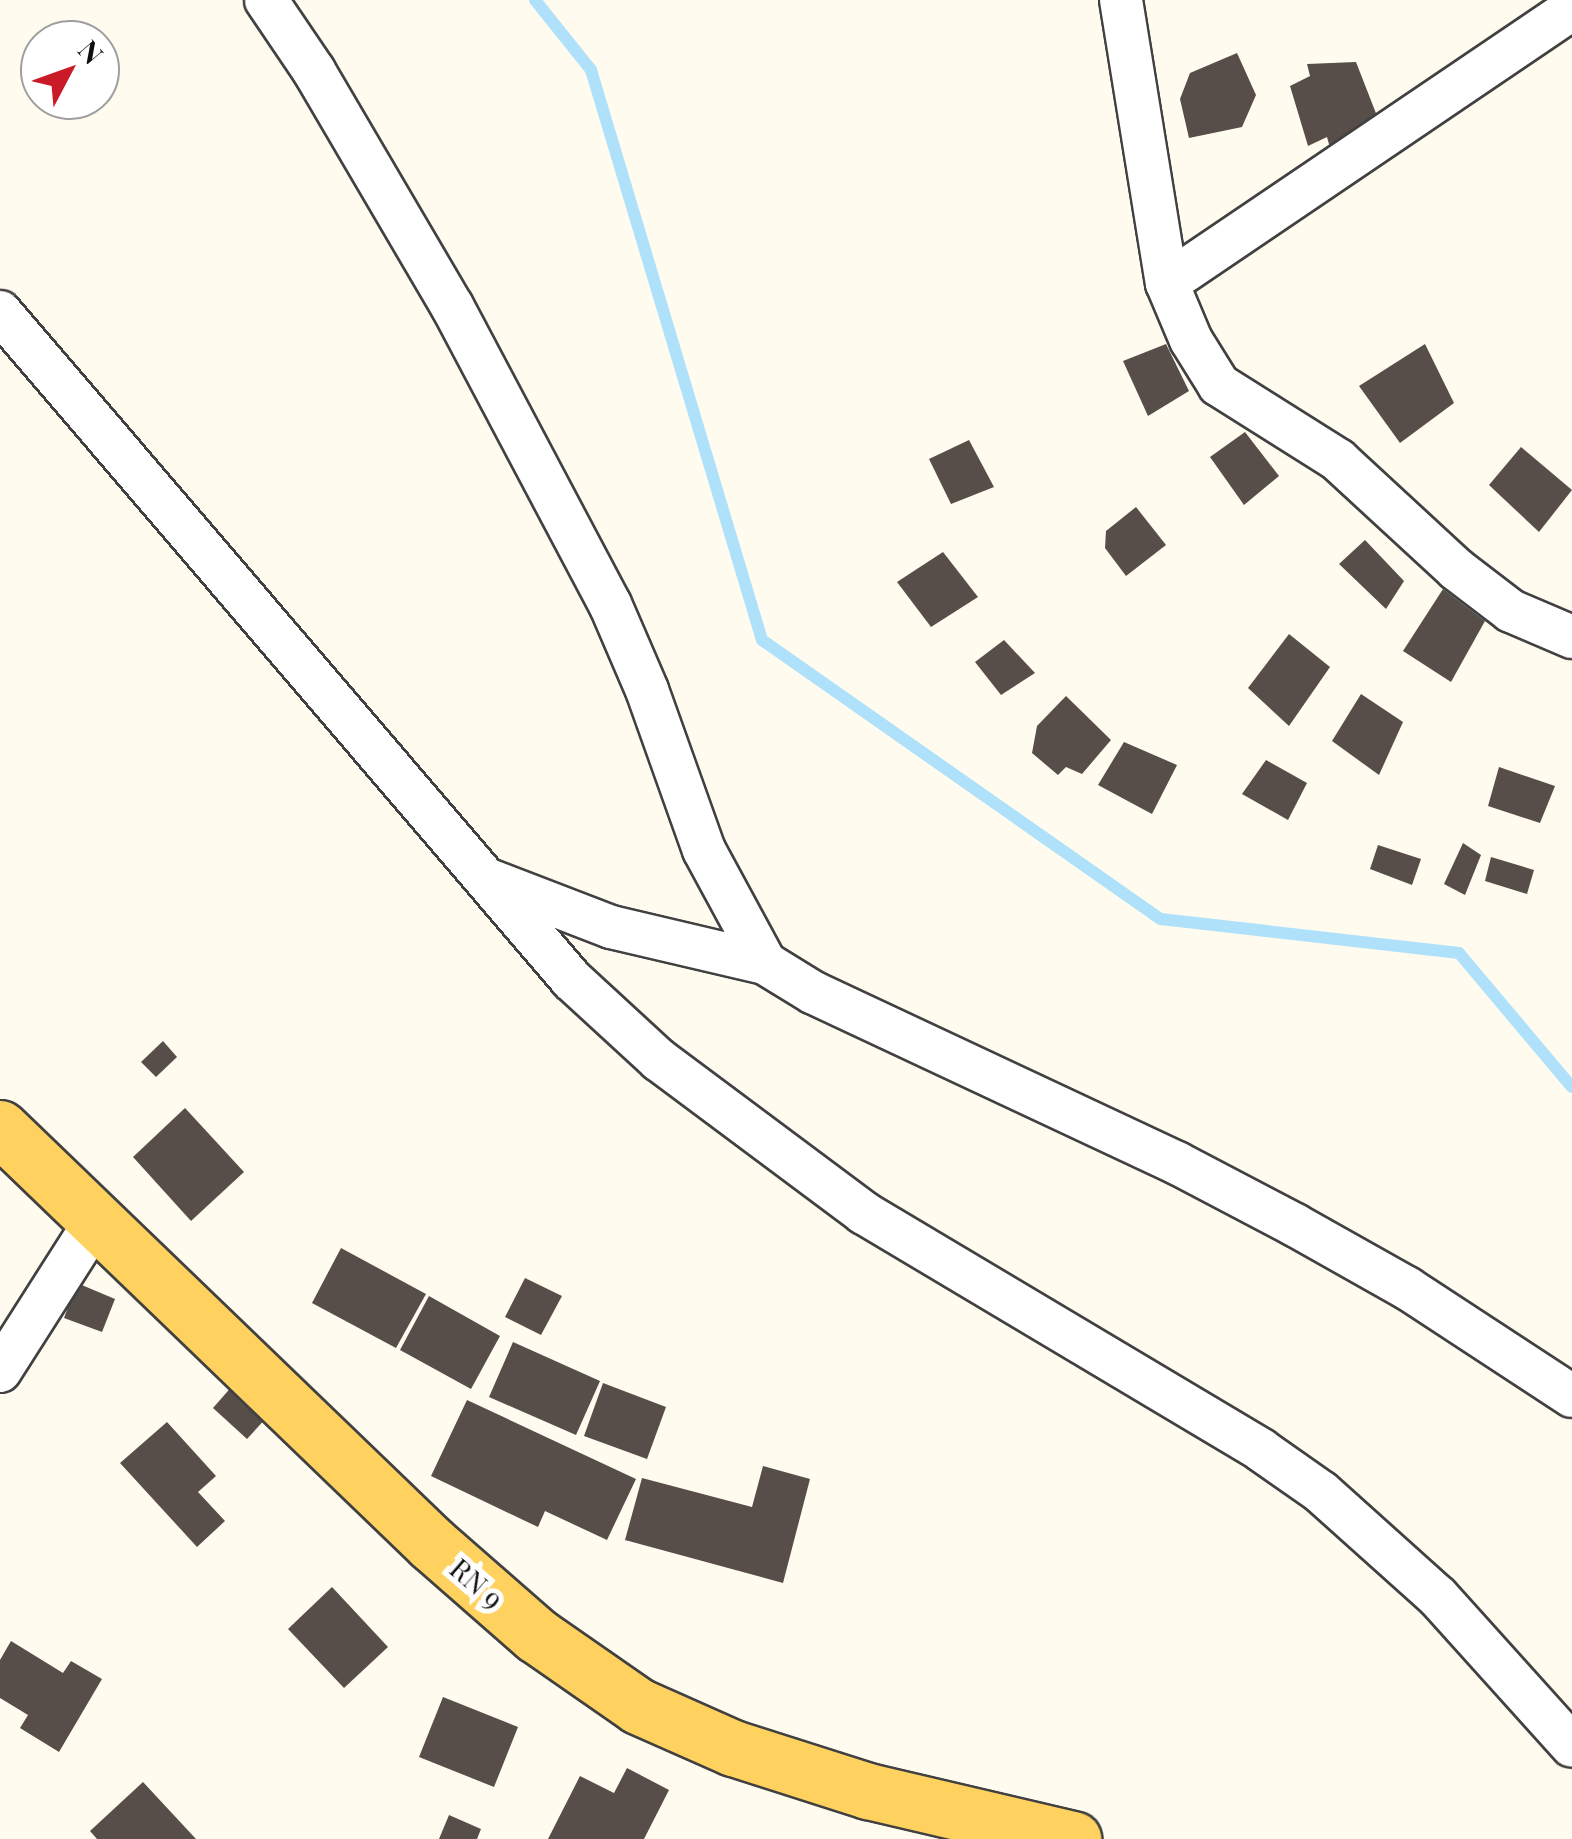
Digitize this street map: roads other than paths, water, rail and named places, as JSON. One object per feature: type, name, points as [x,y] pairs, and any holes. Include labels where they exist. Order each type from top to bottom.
[{"type":"main road","name":"RN 9","points":[[0,1128],[432,1544],[536,1635],[638,1706],[733,1748],[868,1792],[1014,1833],[1074,1839]]},
{"type":"street","points":[[266,0],[314,72],[452,306],[610,604],[648,690],[704,850],[766,963]]},
{"type":"street","points":[[1122,0],[1167,283],[1190,340],[1218,384],[1338,460],[1456,569],[1511,611],[1572,637]]},
{"type":"street","points":[[1167,283],[1572,9]]},
{"type":"street","points":[[0,312],[572,980],[659,1060],[864,1212],[1261,1450],[1321,1492],[1438,1596],[1572,1746]]},
{"type":"street","points":[[484,878],[611,926],[766,963],[814,992],[1176,1163],[1295,1225],[1406,1288],[1572,1396]]},
{"type":"street","points":[[0,1371],[95,1222]]},
{"type":"waterway","points":[[535,0],[591,70],[762,640],[1161,919],[1459,953],[1572,1087]]}]
